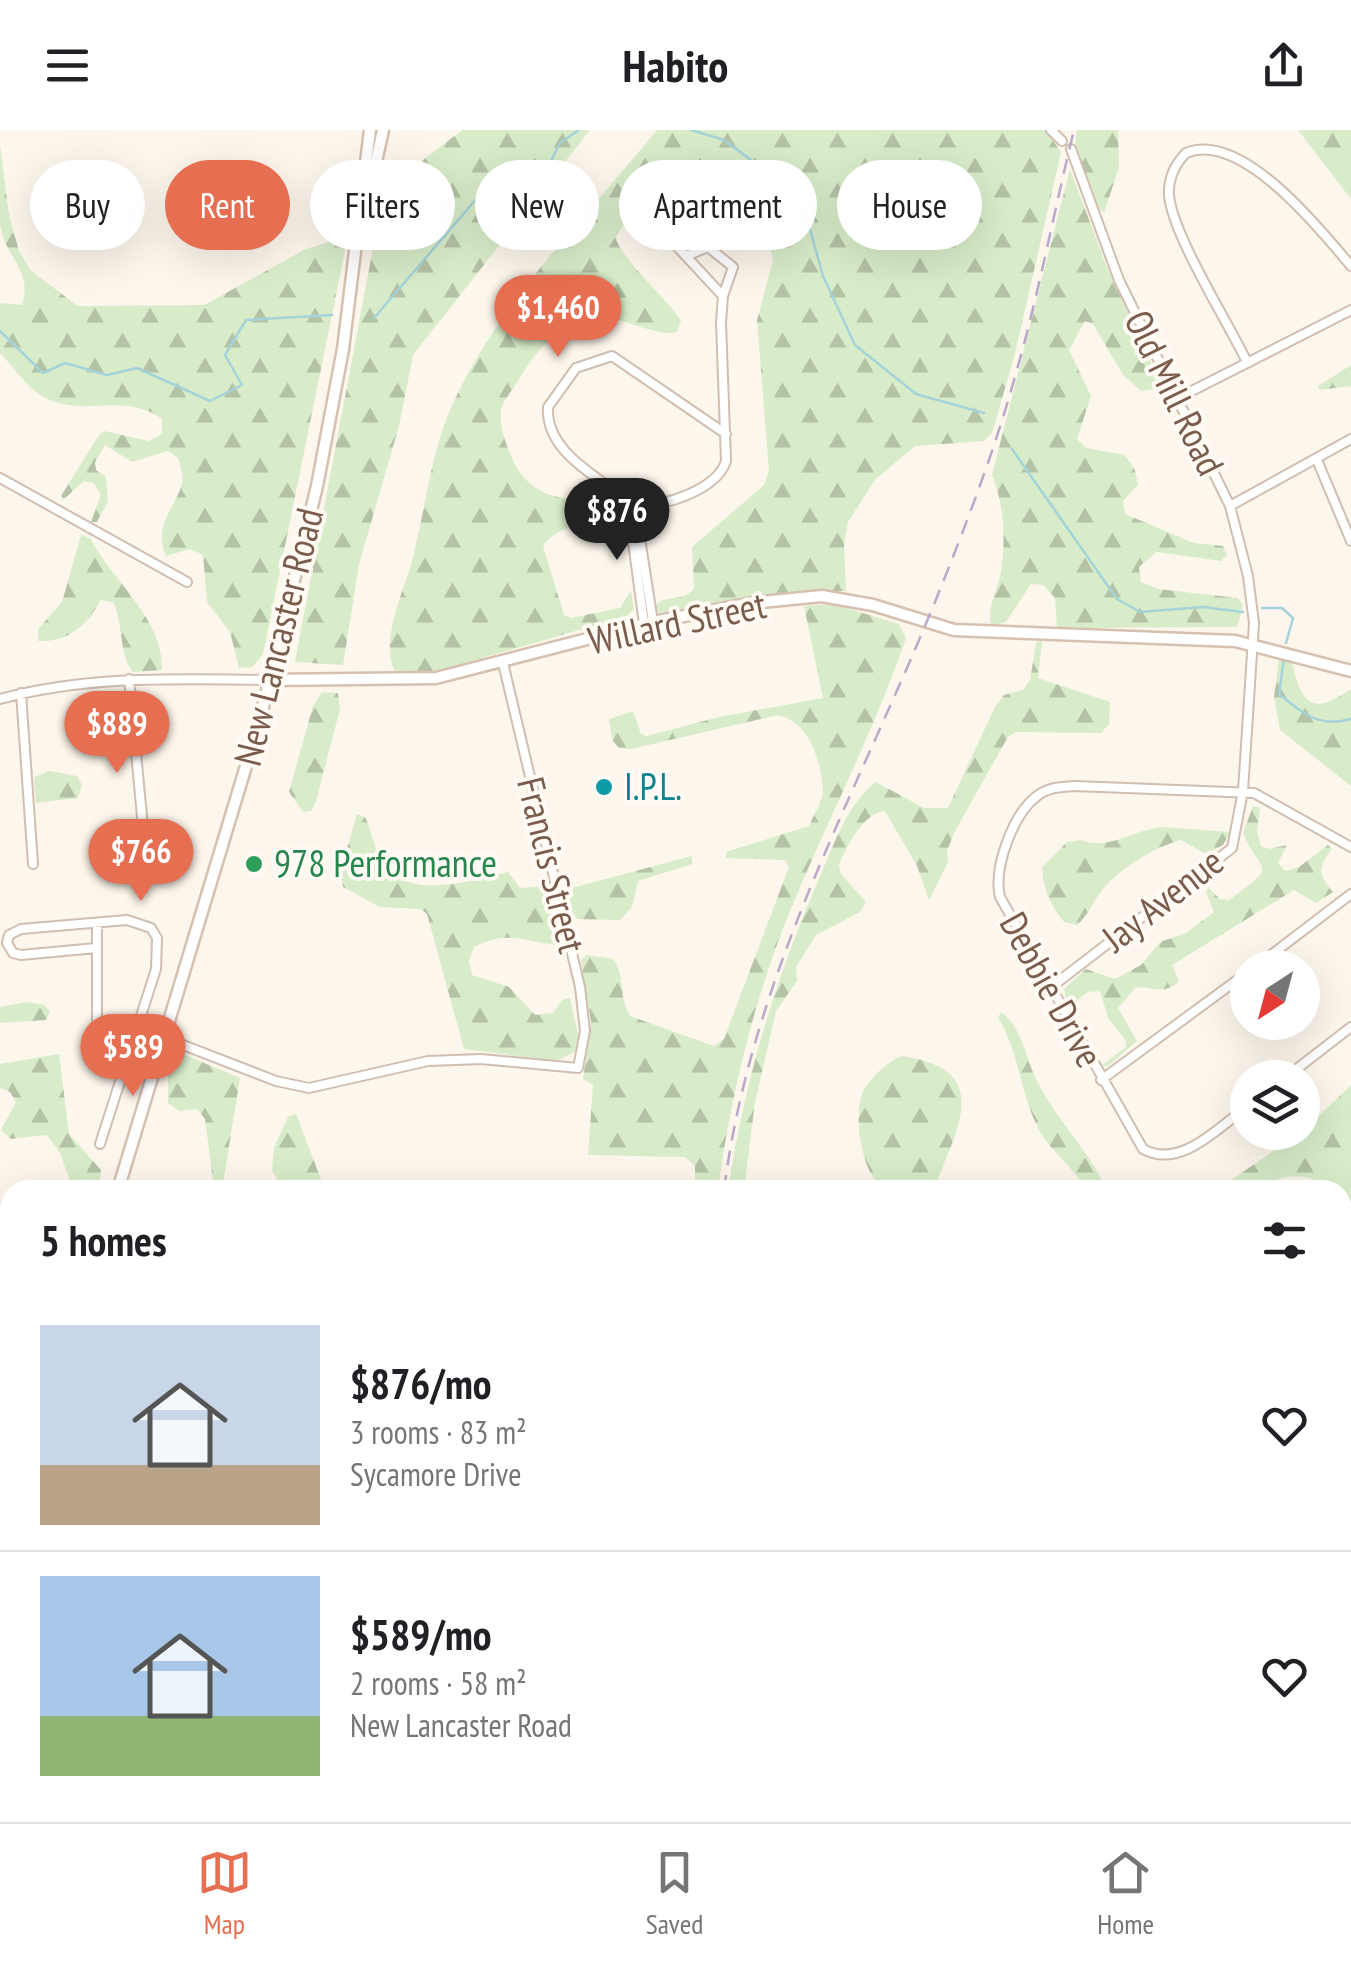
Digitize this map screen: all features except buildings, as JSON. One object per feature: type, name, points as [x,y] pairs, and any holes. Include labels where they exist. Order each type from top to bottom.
[{"type":"main road","name":"New Lancaster Road","points":[[367,160],[370,130]]},
{"type":"main road","points":[[378,160],[384,130]]},
{"type":"main road","name":"New Lancaster Road","points":[[121,1180],[270,680],[324,452],[356,250]]},
{"type":"main road","name":"Willard Street","points":[[270,680],[406,681],[503,663],[649,624],[752,603],[839,597],[974,633],[1171,637],[1252,644],[1351,671]]},
{"type":"street","points":[[1052,130],[1062,142]]},
{"type":"street","points":[[1215,140],[1196,139],[1174,169],[1170,205],[1247,362]]},
{"type":"street","name":"Old Mill Road","points":[[1071,149],[1110,260],[1230,506],[1253,604],[1243,791]]},
{"type":"street","points":[[1264,161],[1351,266]]},
{"type":"street","points":[[634,506],[688,494],[717,477],[726,461],[723,296],[732,276],[731,262],[708,247],[686,256]]},
{"type":"street","points":[[680,250],[723,296]]},
{"type":"street","points":[[1178,398],[1351,310]]},
{"type":"street","points":[[649,624],[634,506],[552,436],[548,407],[576,368],[605,356],[617,358],[726,434]]},
{"type":"street","points":[[1230,506],[1351,439]]},
{"type":"street","points":[[1317,460],[1351,540]]},
{"type":"street","points":[[0,478],[187,582]]},
{"type":"street","name":"Francis Street","points":[[165,1038],[276,1081],[309,1088],[343,1084],[428,1060],[578,1068],[585,1031],[580,987],[503,663]]},
{"type":"street","points":[[129,679],[146,869]]},
{"type":"street","name":"Willard Street","points":[[0,698],[129,679],[270,680]]},
{"type":"street","points":[[21,693],[34,864]]},
{"type":"street","name":"Debbie Drive","points":[[1230,1119],[1186,1150],[1159,1156],[1139,1145],[998,890],[1002,860],[1032,801],[1048,790],[1064,786],[1243,791]]},
{"type":"street","points":[[1243,791],[1272,800],[1351,847]]},
{"type":"street","name":"Jay Avenue","points":[[1050,988],[1228,852],[1237,832],[1243,791]]},
{"type":"street","points":[[1277,950],[1351,894]]},
{"type":"street","points":[[96,922],[97,1020],[103,1030],[160,1052]]},
{"type":"street","points":[[96,948],[21,955],[13,953],[7,943],[9,935],[21,929],[96,922],[142,923],[157,938],[156,969],[100,1144]]},
{"type":"street","points":[[1101,1080],[1230,985]]},
{"type":"street","points":[[1308,1060],[1351,1027]]},
{"type":"green space","points":[[462,130],[590,130],[566,160],[475,160],[475,250],[496,250],[413,355],[399,426],[359,564],[343,665],[295,662],[373,250],[455,250],[455,160],[423,160]]},
{"type":"green space","points":[[657,130],[1046,130],[1061,152],[1015,354],[992,433],[984,441],[915,446],[875,480],[848,522],[844,544],[846,591],[809,591],[658,613],[655,605],[686,595],[694,588],[692,547],[764,485],[769,471],[757,320],[773,260],[771,250],[817,250],[817,160],[632,160]]},
{"type":"green space","points":[[1077,130],[1118,130],[1119,167],[1104,213],[1091,196],[1082,173],[1076,150]]},
{"type":"green space","points":[[1298,130],[1351,130],[1351,199]]},
{"type":"green space","points":[[0,145],[9,215],[19,251],[31,271],[78,306],[204,305],[306,249],[345,250],[263,654],[252,667],[239,668],[230,632],[207,602],[203,555],[190,549],[166,556],[163,527],[182,481],[178,458],[168,451],[132,462],[105,445],[95,462],[96,470],[106,477],[108,501],[97,522],[91,522],[101,495],[94,483],[84,481],[63,500],[61,496],[99,435],[104,431],[149,441],[162,434],[162,419],[132,407],[54,402],[34,390],[0,353],[0,303],[22,305],[25,293],[21,273],[0,224]]},
{"type":"green space","points":[[1070,169],[1106,265],[1160,382],[1155,389],[1141,391],[1123,375],[1093,324],[1085,321],[1069,350],[1091,396],[1077,439],[1086,448],[1125,455],[1135,470],[1138,485],[1123,501],[1125,514],[1194,543],[1223,546],[1227,555],[1221,561],[1156,552],[1139,567],[1141,582],[1158,589],[1238,598],[1243,605],[1237,627],[1057,628],[1055,598],[1043,585],[1031,584],[1006,622],[991,626],[990,611],[1001,571],[1004,535],[992,475]]},
{"type":"green space","points":[[619,175],[619,232],[615,237],[619,250],[681,321],[677,332],[659,332],[606,319],[568,327],[548,341],[531,361],[505,401],[501,418],[512,457],[528,482],[549,495],[607,507],[600,514],[556,533],[543,546],[564,615],[571,618],[620,608],[631,591],[634,609],[627,616],[438,671],[397,675],[390,650],[394,620],[450,410],[492,334],[556,250],[599,250],[599,198]]},
{"type":"green space","points":[[1351,365],[1351,386],[1320,390],[1318,386]]},
{"type":"green space","points":[[81,535],[90,538],[146,617],[155,634],[162,670],[133,672],[125,656],[113,602],[100,600],[90,617],[67,635],[38,641],[38,629],[62,602]]},
{"type":"green space","points":[[833,604],[899,624],[906,638],[767,973],[737,1081],[720,1180],[695,1180],[695,1166],[685,1157],[588,1155],[593,1085],[583,1079],[591,1022],[581,960],[587,955],[613,959],[630,1016],[714,1046],[724,1039],[789,867],[785,860],[726,858],[726,852],[809,826],[823,790],[819,767],[805,734],[798,725],[778,715],[631,749],[619,748],[612,740],[609,719],[633,711],[641,734],[647,736],[719,717],[823,698],[804,606]]},
{"type":"green space","points":[[1042,641],[1038,678],[1110,702],[1109,724],[1101,733],[1016,732],[1008,737],[954,833],[947,851],[948,862],[929,900],[917,866],[885,811],[863,824],[839,865],[841,874],[866,902],[860,912],[816,935],[796,967],[797,981],[776,1011],[755,1102],[745,1180],[730,1180],[743,1108],[776,990],[850,812],[876,782],[924,808],[948,808],[995,707],[1004,695],[1023,690],[1030,680],[1036,643]]},
{"type":"green space","points":[[1279,659],[1292,663],[1300,689],[1311,702],[1327,702],[1351,689],[1351,786],[1280,730],[1274,697]]},
{"type":"green space","points":[[322,692],[338,693],[340,709],[316,801],[311,811],[303,812],[289,792],[313,706]]},
{"type":"green space","points":[[50,771],[77,776],[82,785],[78,798],[36,803],[34,777]]},
{"type":"green space","points":[[1253,806],[1260,808],[1257,832],[1261,846],[1269,849],[1287,845],[1278,863],[1285,871],[1299,867],[1328,845],[1332,849],[1321,871],[1333,892],[1316,903],[1294,890],[1172,965],[1179,981],[1173,986],[1135,988],[1118,1008],[1137,1041],[1108,1066],[1101,1066],[1126,1047],[1126,1041],[1108,1018],[1100,991],[1088,992],[1074,1002],[1066,1000],[1064,989],[1086,969],[1115,979],[1141,965],[1160,942],[1186,933],[1214,912],[1206,893],[1208,887],[1220,899],[1229,900],[1256,880],[1262,868],[1243,833]]},
{"type":"green space","points":[[357,814],[366,818],[383,863],[408,882],[441,885],[508,872],[520,888],[543,886],[559,938],[556,945],[496,939],[474,947],[469,961],[472,975],[509,987],[535,1015],[553,1013],[562,1000],[570,998],[579,1039],[574,1052],[556,1061],[464,1049],[427,914],[421,909],[380,907],[343,887],[341,870]]},
{"type":"green space","points":[[1162,827],[1230,832],[1223,845],[1206,854],[1181,840],[1148,854],[1108,884],[1077,925],[1064,922],[1048,896],[1042,867],[1067,842],[1111,842]]},
{"type":"green space","points":[[692,856],[692,864],[638,881],[632,907],[620,920],[577,919],[565,905],[564,890]]},
{"type":"green space","points":[[26,1002],[44,1005],[50,1012],[46,1020],[0,1023],[0,1007]]},
{"type":"green space","points":[[1001,1012],[1016,1029],[1046,1097],[1102,1180],[1080,1180],[1043,1137],[998,1017]]},
{"type":"green space","points":[[178,1052],[240,1078],[224,1180],[213,1180],[205,1119],[197,1109],[179,1111],[168,1103],[168,1068]]},
{"type":"green space","points":[[59,1054],[69,1134],[101,1170],[100,1180],[69,1180],[60,1153],[47,1135],[11,1139],[1,1130],[16,1102],[10,1092],[0,1088],[0,1064]]},
{"type":"green space","points":[[902,1056],[932,1063],[950,1074],[959,1089],[958,1125],[938,1180],[875,1180],[865,1160],[859,1104],[869,1082]]},
{"type":"green space","points":[[1351,1085],[1351,1180],[1296,1176],[1231,1180],[1275,1150],[1320,1150],[1320,1115]]},
{"type":"green space","points":[[296,1114],[321,1180],[278,1180],[272,1171],[274,1148],[288,1117]]},
{"type":"waterway","points":[[374,318],[478,197],[492,208],[536,191],[560,143],[579,130]]},
{"type":"waterway","points":[[691,130],[724,140],[801,197],[823,276],[855,345],[916,394],[984,413]]},
{"type":"waterway","points":[[0,331],[43,373],[65,363],[107,375],[137,368],[210,401],[242,385],[225,355],[246,320],[332,315]]},
{"type":"waterway","points":[[1012,449],[1117,599],[1140,612],[1203,607],[1243,612]]},
{"type":"waterway","points":[[1262,608],[1282,608],[1293,618],[1286,643]]},
{"type":"waterway","points":[[1284,658],[1279,694],[1320,720],[1351,719]]},
{"type":"railway","points":[[726,1180],[738,1109],[758,1032],[784,956],[941,587],[1000,427],[1032,313],[1074,130]]},
{"type":"place","name":"I.P.L.","points":[[604,787]]},
{"type":"place","name":"978 Performance","points":[[254,864]]}]
